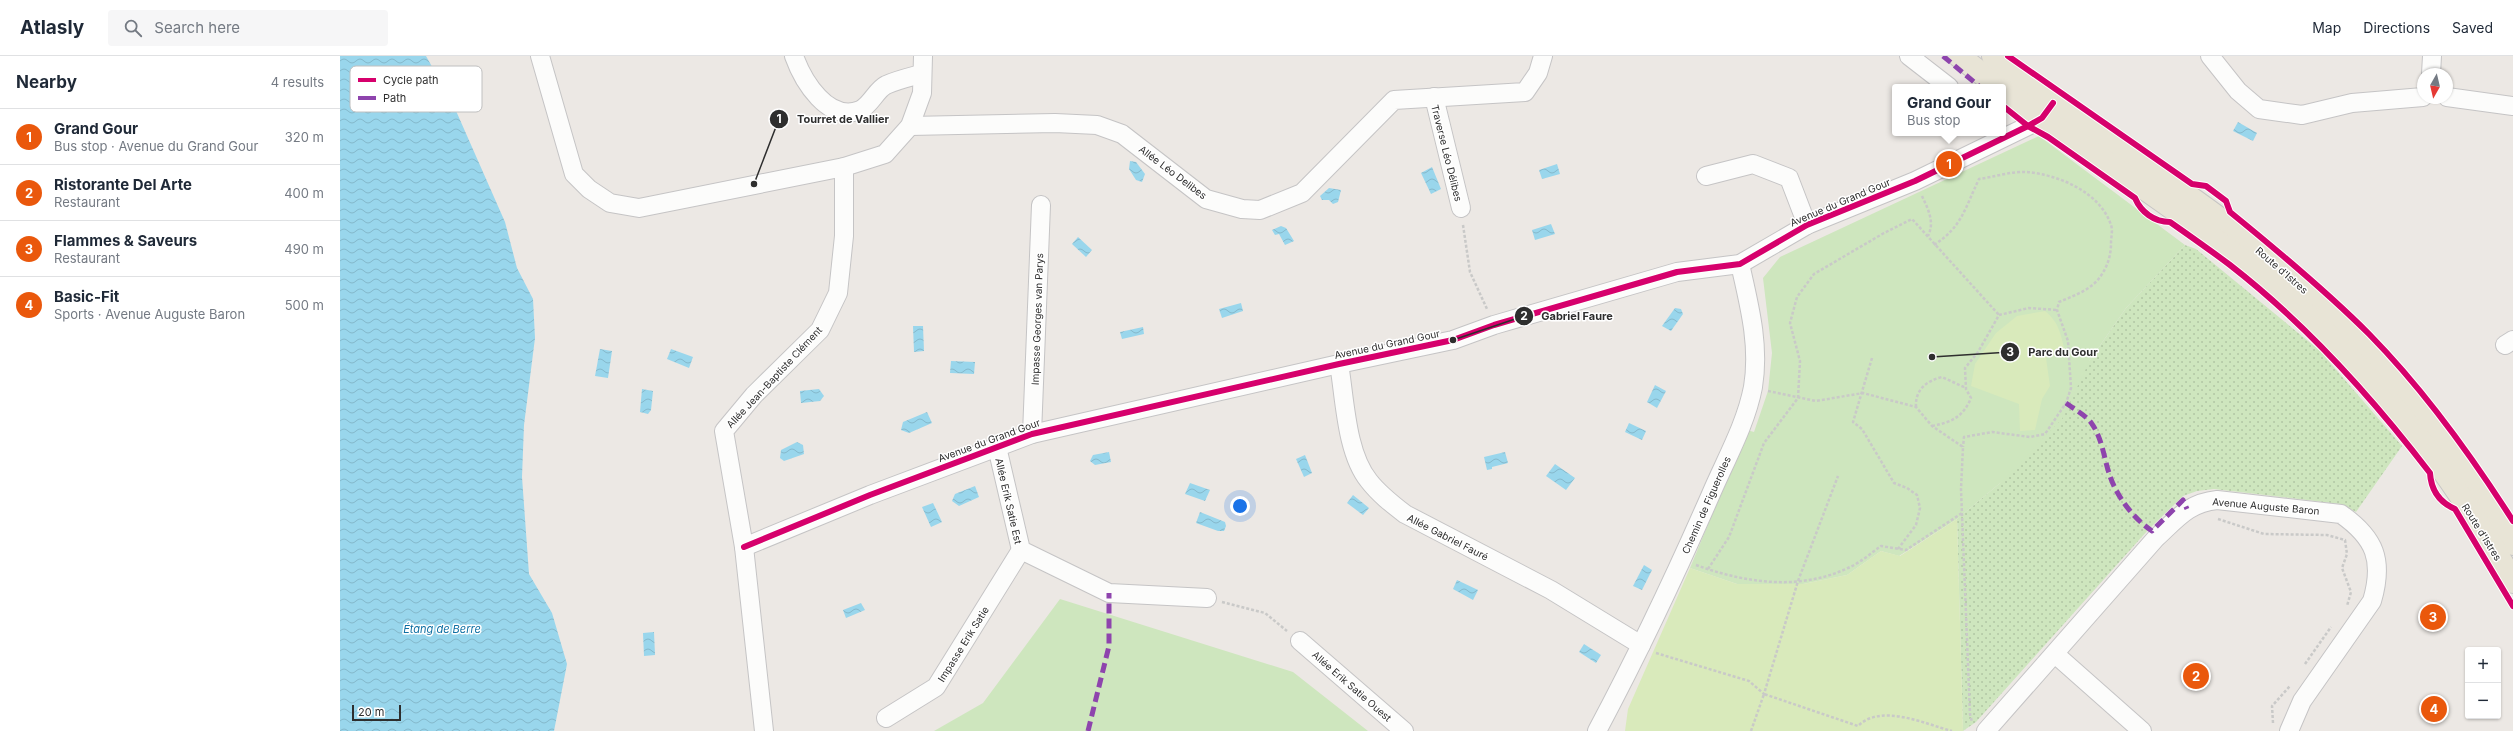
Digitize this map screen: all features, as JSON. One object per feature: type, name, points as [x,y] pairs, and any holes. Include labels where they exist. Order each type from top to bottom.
[{"type":"main road","points":[[1959,56],[1995,84]]},
{"type":"main road","name":"Route d'Istres","points":[[1993,56],[2048,110],[2202,231],[2256,271],[2312,321],[2359,369],[2403,419],[2444,472],[2513,582]]},
{"type":"main road","name":"Route d'Istres","points":[[2006,91],[2048,110],[2209,211],[2263,252],[2316,299],[2366,348],[2413,400],[2474,480],[2513,544]]},
{"type":"street","points":[[540,56],[574,174],[589,190],[610,203],[639,208],[844,167],[885,154],[910,126],[922,94],[923,56]]},
{"type":"street","points":[[794,56],[798,66],[821,101],[835,110],[850,112],[861,110],[885,85],[922,74]]},
{"type":"street","name":"Allée Léo Delibes","points":[[910,126],[1055,123],[1098,125],[1122,134],[1206,199],[1242,209],[1260,210],[1302,193],[1394,100],[1525,92],[1538,73],[1543,56]]},
{"type":"street","points":[[1910,56],[1945,84]]},
{"type":"street","points":[[2431,68],[2432,56]]},
{"type":"street","points":[[2213,58],[2238,91],[2259,109],[2302,114],[2352,103],[2417,98]]},
{"type":"street","name":"Traverse Léo Délibes","points":[[1434,97],[1461,208]]},
{"type":"street","points":[[2453,98],[2513,106]]},
{"type":"street","name":"Avenue du Grand Gour","points":[[2006,130],[2048,110]]},
{"type":"street","name":"Avenue du Grand Gour","points":[[744,547],[870,495],[1032,434],[1339,364],[1453,340],[1494,325],[1677,272],[1740,264],[1807,225],[1915,181],[1990,138]]},
{"type":"street","points":[[1706,176],[1753,164],[1789,178],[1807,225]]},
{"type":"street","name":"Allée Jean-Baptiste Clément","points":[[764,731],[744,547],[724,431],[754,396],[820,330],[838,293],[844,236],[844,167]]},
{"type":"street","name":"Impasse Georges van Parys","points":[[1032,434],[1041,205]]},
{"type":"street","name":"Chemin de Figuerolles","points":[[1598,730],[1682,560],[1743,421],[1753,387],[1756,353],[1752,319],[1740,264]]},
{"type":"street","name":"Allée Gabriel Fauré","points":[[1339,364],[1354,455],[1368,480],[1384,497],[1405,514],[1551,590],[1640,647]]},
{"type":"street","name":"Allée Erik Satie Est","points":[[997,447],[1021,550],[1109,593],[1207,598]]},
{"type":"street","name":"Avenue Auguste Baron","points":[[1980,728],[2055,654],[2156,538],[2187,509],[2200,502],[2217,500],[2341,514],[2357,526],[2372,543],[2377,562],[2377,582],[2372,601],[2302,701],[2281,728]]},
{"type":"street","name":"Impasse Erik Satie","points":[[886,718],[936,687],[1021,550]]},
{"type":"street","name":"Allée Erik Satie Ouest","points":[[1300,641],[1404,731]]},
{"type":"street","points":[[2055,654],[2142,731]]},
{"type":"path","points":[[1934,245],[1950,235],[1961,219],[1979,179],[2026,172],[2056,178],[2076,186],[2088,194],[2107,216],[2112,226],[2111,256],[2100,277],[2081,293],[2059,302],[2057,310],[2068,341],[2071,388],[2058,416],[2045,434],[2030,437],[1992,432],[1964,437],[1962,513],[1970,714],[1980,728]]},
{"type":"path","points":[[1915,181],[1929,212],[1932,228],[1928,236]]},
{"type":"path","points":[[1461,208],[1470,272],[1494,325]]},
{"type":"path","points":[[1962,513],[1906,550],[1881,546],[1850,567],[1824,578],[1798,581],[1763,582],[1729,577],[1708,569],[1729,537],[1764,443],[1798,398],[1800,361],[1790,323],[1797,297],[1814,274],[1884,232],[1912,219],[1999,315]]},
{"type":"path","points":[[1932,426],[1948,423],[1966,410],[1971,398],[1966,389],[1965,368],[1978,352],[1999,315],[2029,308],[2057,310]]},
{"type":"path","points":[[1872,358],[1863,393],[1853,422],[1862,429],[1894,483],[1907,488],[1917,495],[1920,508],[1916,525],[1898,549]]},
{"type":"path","points":[[1916,407],[1916,398],[1922,386],[1931,380],[1942,376],[1966,389]]},
{"type":"path","points":[[1753,387],[1816,401],[1863,393],[1916,407],[1932,426],[1963,448]]},
{"type":"path","points":[[1751,731],[1764,694],[1798,581],[1838,476]]},
{"type":"path","points":[[2214,517],[2264,534],[2327,535],[2345,540],[2347,554],[2342,568],[2351,592],[2346,610]]},
{"type":"path","points":[[1207,598],[1265,613],[1300,641]]},
{"type":"path","points":[[2301,670],[2332,626]]},
{"type":"path","points":[[1640,647],[1749,681],[1764,694],[1858,726]]},
{"type":"path","points":[[2281,728],[2272,706],[2293,683]]},
{"type":"path","points":[[1856,731],[1858,726],[1866,718],[1889,715],[1952,731]]},
{"type":"green space","points":[[2039,136],[2185,245],[2126,308],[2090,360],[2062,419],[1999,484],[1957,519],[1899,556],[1881,551],[1847,575],[1803,584],[1737,584],[1690,568],[1747,430],[1754,432],[1768,391],[1772,353],[1763,278],[1780,257]]},
{"type":"green space","points":[[2185,245],[2196,249],[2319,350],[2402,446],[2356,512],[2340,504],[2214,489],[2197,491],[2183,496],[2148,530],[1976,722],[1963,731],[1957,519],[1999,484],[2090,360],[2126,308]]},
{"type":"green space","points":[[2045,311],[2050,315],[2061,334],[2065,352],[2046,358],[2050,386],[2042,399],[2035,430],[2020,431],[2019,404],[1971,386],[1975,364],[1996,333],[2017,316]]},
{"type":"green space","points":[[1957,519],[1963,731],[1625,731],[1628,709],[1690,568],[1737,584],[1803,584],[1847,575],[1881,551],[1900,556]]},
{"type":"green space","points":[[1060,599],[1293,672],[1368,731],[934,731],[983,703]]},
{"type":"water","name":"Étang de Berre","points":[[340,56],[426,56],[432,66],[350,66],[350,112],[457,112],[505,222],[517,268],[533,299],[535,338],[524,425],[522,477],[529,574],[552,613],[567,664],[554,731],[340,731]]},
{"type":"water","points":[[2238,122],[2257,133],[2253,141],[2233,131]]},
{"type":"water","points":[[1130,161],[1136,162],[1145,174],[1142,182],[1136,180],[1129,169]]},
{"type":"water","points":[[1557,164],[1560,174],[1542,179],[1539,170]]},
{"type":"water","points":[[1432,167],[1441,189],[1431,194],[1421,173]]},
{"type":"water","points":[[1329,188],[1341,190],[1338,202],[1333,204],[1329,200],[1322,200],[1320,196]]},
{"type":"water","points":[[1551,224],[1555,234],[1535,240],[1532,230]]},
{"type":"water","points":[[1281,226],[1286,228],[1294,241],[1285,245],[1279,234],[1275,235],[1272,230]]},
{"type":"water","points":[[1078,237],[1092,250],[1086,257],[1072,244]]},
{"type":"water","points":[[1241,303],[1243,311],[1222,318],[1219,309]]},
{"type":"water","points":[[1675,308],[1681,309],[1683,314],[1671,331],[1662,326]]},
{"type":"water","points":[[913,326],[923,326],[924,351],[914,352]]},
{"type":"water","points":[[1143,327],[1144,334],[1122,339],[1120,332]]},
{"type":"water","points":[[600,349],[612,351],[608,378],[595,376]]},
{"type":"water","points":[[671,349],[693,357],[689,368],[667,359]]},
{"type":"water","points":[[951,361],[975,362],[974,374],[950,373]]},
{"type":"water","points":[[1655,385],[1666,391],[1657,408],[1647,402]]},
{"type":"water","points":[[642,389],[653,391],[651,410],[648,414],[640,412]]},
{"type":"water","points":[[819,389],[824,396],[820,401],[801,403],[800,391]]},
{"type":"water","points":[[927,412],[932,423],[909,433],[901,430],[903,422]]},
{"type":"water","points":[[1629,423],[1646,431],[1642,440],[1625,432]]},
{"type":"water","points":[[797,442],[803,445],[804,454],[784,461],[780,458],[781,450]]},
{"type":"water","points":[[1109,452],[1111,462],[1095,465],[1090,461],[1093,455]]},
{"type":"water","points":[[1505,452],[1508,463],[1492,467],[1492,469],[1487,470],[1484,457]]},
{"type":"water","points":[[1305,455],[1312,473],[1304,477],[1296,459]]},
{"type":"water","points":[[1555,464],[1575,478],[1566,490],[1546,476]]},
{"type":"water","points":[[1190,483],[1210,490],[1205,501],[1185,494]]},
{"type":"water","points":[[975,486],[979,497],[959,506],[952,501],[955,494]]},
{"type":"water","points":[[1353,495],[1369,508],[1363,515],[1347,503]]},
{"type":"water","points":[[933,503],[942,522],[931,527],[922,507]]},
{"type":"water","points":[[1200,512],[1225,522],[1226,526],[1224,531],[1218,531],[1196,523]]},
{"type":"water","points":[[1644,565],[1652,570],[1642,590],[1633,586]]},
{"type":"water","points":[[1457,580],[1478,590],[1473,600],[1453,589]]},
{"type":"water","points":[[861,603],[865,610],[846,618],[843,610]]},
{"type":"water","points":[[654,632],[655,655],[644,656],[643,633]]},
{"type":"water","points":[[1584,644],[1601,655],[1596,663],[1579,652]]},
{"type":"marked path","points":[[1943,56],[1976,84]]},
{"type":"marked path","points":[[2066,403],[2084,415],[2092,424],[2100,442],[2112,482],[2126,506],[2138,520],[2152,531],[2183,500],[2187,509]]},
{"type":"marked path","points":[[1088,731],[1109,646],[1109,593]]},
{"type":"cycle path","points":[[2008,56],[2192,184],[2206,186],[2226,201],[2230,212],[2318,286],[2389,355],[2428,400],[2446,424],[2481,472],[2513,521]]},
{"type":"cycle path","points":[[744,547],[870,495],[1032,434],[1339,364],[1453,340],[1494,325],[1677,272],[1740,264],[1807,225],[1915,181],[2028,126],[2042,118],[2053,103]]},
{"type":"cycle path","points":[[2006,108],[2028,126],[2048,137],[2135,198],[2144,212],[2153,218],[2164,222],[2170,222],[2208,248],[2258,288],[2311,336],[2385,416],[2430,473],[2432,485],[2437,495],[2444,503],[2455,509],[2513,606]]},
{"type":"place","name":"Grand Gour","points":[[1949,164]]},
{"type":"place","name":"Tourret de Vallier","points":[[754,184]]},
{"type":"place","name":"Gabriel Faure","points":[[1453,340]]},
{"type":"place","name":"Parc du Gour","points":[[1932,357]]},
{"type":"place","name":"Flammes & Saveurs","points":[[2433,617]]},
{"type":"place","name":"Ristorante Del Arte","points":[[2196,676]]},
{"type":"place","name":"Basic-Fit","points":[[2434,709]]}]
